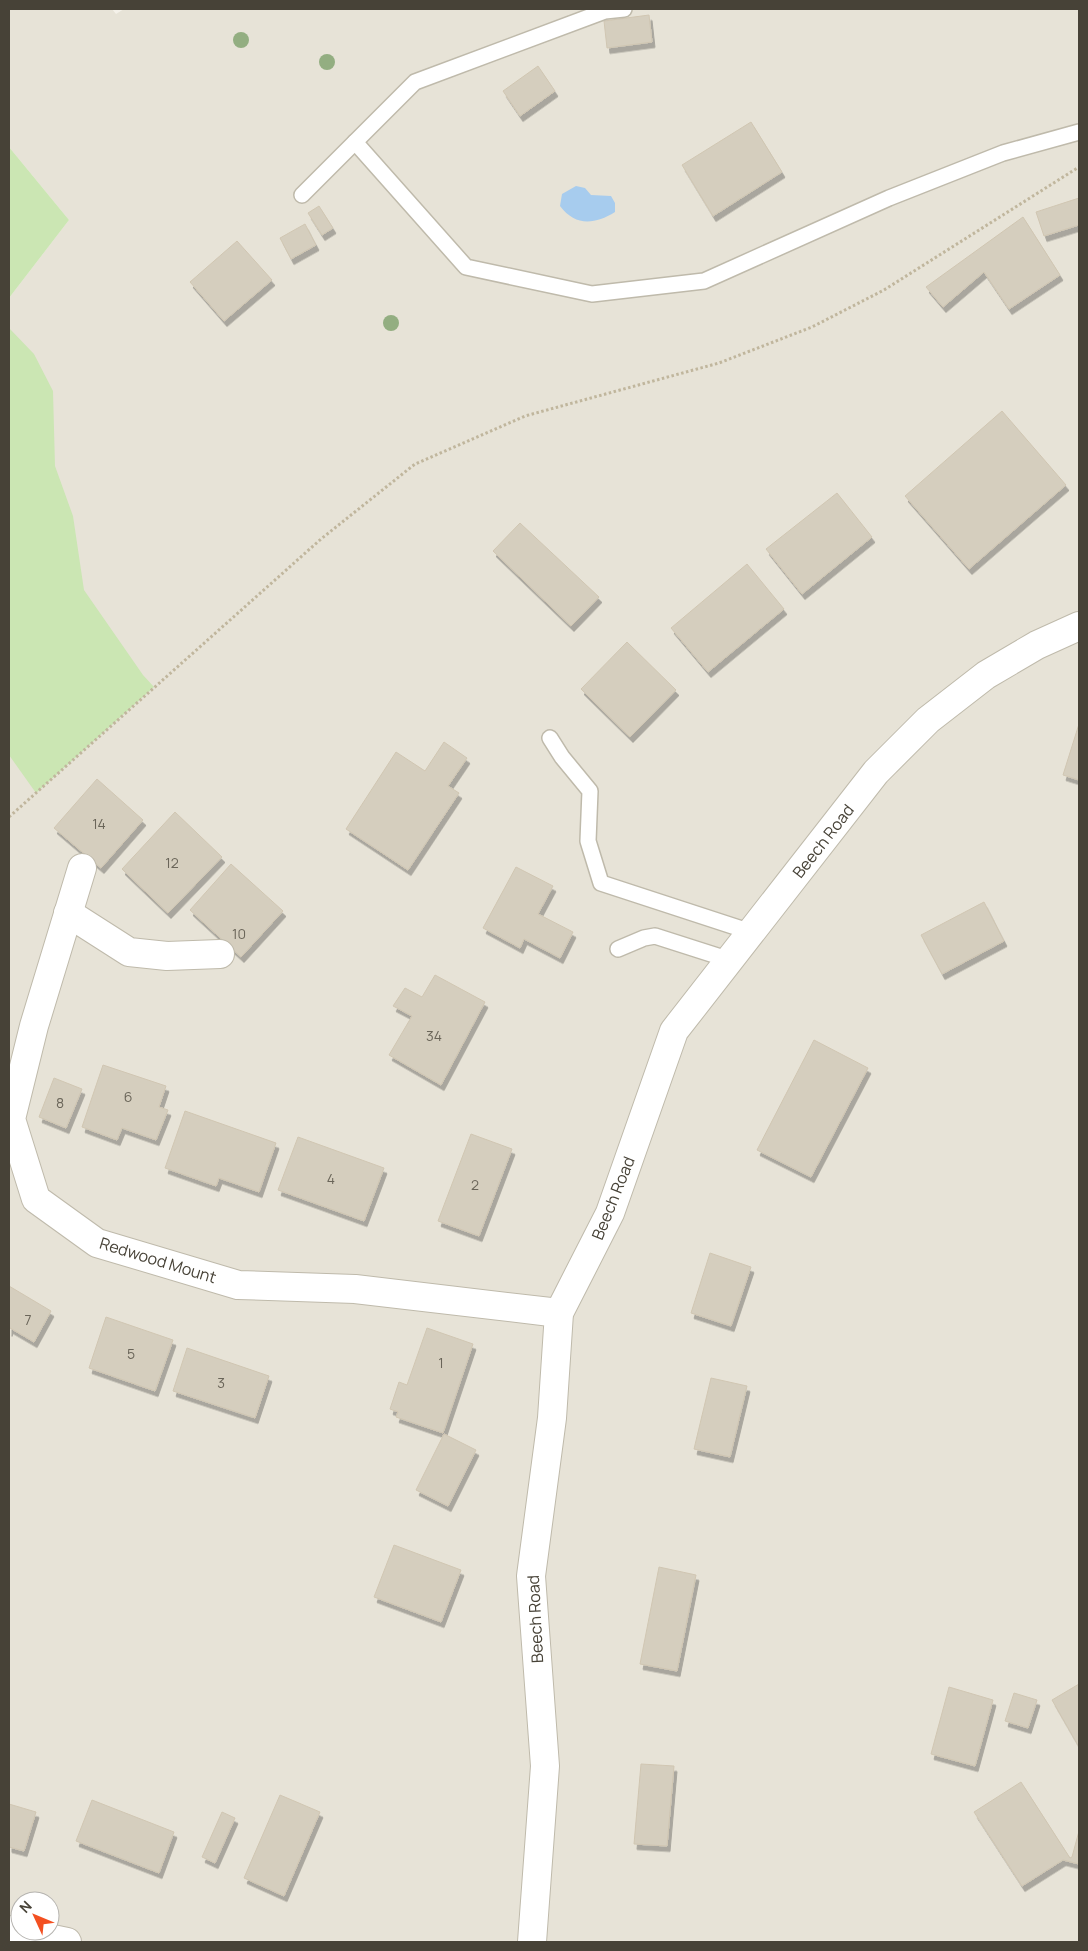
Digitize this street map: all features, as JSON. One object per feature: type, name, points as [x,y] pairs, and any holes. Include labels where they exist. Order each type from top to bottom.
[{"type":"street","name":"Beech Road","points":[[532,1942],[546,1766],[531,1576],[552,1418],[559,1313],[610,1213],[674,1031],[876,772],[928,720],[986,675],[1037,645],[1079,626]]},
{"type":"street","name":"Redwood Mount","points":[[82,868],[34,1026],[11,1120],[36,1199],[97,1243],[238,1285],[355,1289],[559,1313]]},
{"type":"street","points":[[68,913],[129,952],[167,956],[220,954]]},
{"type":"street","points":[[9,1930],[67,1942]]},
{"type":"lane","points":[[302,195],[415,82],[605,11],[624,9]]},
{"type":"lane","points":[[355,142],[466,267],[592,294],[704,281],[889,198],[941,177],[1002,153],[1079,132]]},
{"type":"lane","points":[[550,738],[562,757],[590,791],[588,841],[601,883],[752,932]]},
{"type":"lane","points":[[618,949],[644,938],[655,936],[730,960]]},
{"type":"path","points":[[9,817],[320,539],[415,464],[525,416],[719,363],[812,327],[884,290],[1079,167]]},
{"type":"shaded area","points":[[9,9],[112,9],[116,14],[124,9],[1079,9],[1079,1942],[9,1942],[9,298],[69,220],[9,147]]},
{"type":"green space","points":[[9,147],[69,220],[9,298]]},
{"type":"green space","points":[[9,328],[34,354],[53,391],[55,466],[73,516],[84,590],[143,675],[154,687],[36,793],[9,755]]},
{"type":"water","points":[[576,186],[585,188],[591,195],[611,196],[615,203],[615,212],[592,221],[578,220],[566,213],[560,206],[562,194]]},
{"type":"building","points":[[649,15],[652,42],[607,48],[604,21]]},
{"type":"building","points":[[538,66],[555,91],[520,116],[503,91]]},
{"type":"building","points":[[751,122],[782,172],[713,216],[682,165]]},
{"type":"building","points":[[1079,198],[1079,225],[1044,236],[1036,212]]},
{"type":"building","points":[[319,206],[333,228],[322,235],[308,213]]},
{"type":"building","points":[[1023,217],[1060,275],[1009,309],[984,272],[943,307],[926,287]]},
{"type":"building","points":[[305,224],[316,245],[291,259],[280,238]]},
{"type":"building","points":[[237,241],[272,280],[224,321],[190,282]]},
{"type":"building","points":[[1002,411],[1066,485],[969,569],[905,496]]},
{"type":"building","points":[[837,493],[872,537],[802,594],[766,549]]},
{"type":"building","points":[[520,523],[599,597],[571,626],[493,551]]},
{"type":"building","points":[[747,564],[784,609],[708,672],[671,628]]},
{"type":"building","points":[[627,642],[676,690],[630,737],[581,689]]},
{"type":"building","points":[[1079,724],[1079,780],[1063,775]]},
{"type":"building","points":[[444,742],[467,758],[448,786],[459,793],[408,870],[346,829],[396,752],[425,771]]},
{"type":"building","points":[[97,779],[143,820],[101,868],[54,828]]},
{"type":"building","points":[[175,812],[222,857],[168,913],[122,869]]},
{"type":"building","points":[[231,864],[283,911],[241,957],[190,910]]},
{"type":"building","points":[[516,867],[553,886],[538,914],[573,932],[560,958],[524,939],[520,948],[483,928]]},
{"type":"building","points":[[984,902],[1004,941],[942,974],[921,935]]},
{"type":"building","points":[[435,975],[485,1002],[441,1085],[389,1055],[412,1016],[393,1006],[405,988],[422,997]]},
{"type":"building","points":[[814,1040],[868,1068],[811,1177],[757,1150]]},
{"type":"building","points":[[103,1065],[166,1086],[159,1107],[168,1110],[156,1140],[122,1128],[117,1140],[82,1127]]},
{"type":"building","points":[[54,1078],[82,1089],[66,1128],[39,1117]]},
{"type":"building","points":[[185,1111],[276,1143],[259,1192],[219,1178],[216,1186],[165,1168]]},
{"type":"building","points":[[471,1134],[512,1149],[479,1236],[438,1221]]},
{"type":"building","points":[[298,1137],[384,1168],[364,1221],[278,1190]]},
{"type":"building","points":[[710,1253],[751,1267],[731,1326],[691,1313]]},
{"type":"building","points":[[9,1286],[51,1311],[34,1342],[10,1328],[9,1331]]},
{"type":"building","points":[[106,1317],[173,1340],[155,1391],[89,1368]]},
{"type":"building","points":[[427,1328],[473,1344],[443,1433],[396,1417],[398,1412],[390,1409],[399,1382],[407,1385]]},
{"type":"building","points":[[187,1348],[269,1376],[255,1418],[173,1391]]},
{"type":"building","points":[[711,1378],[747,1386],[730,1457],[694,1449]]},
{"type":"building","points":[[444,1434],[476,1450],[448,1506],[416,1490]]},
{"type":"building","points":[[394,1545],[461,1570],[441,1622],[374,1597]]},
{"type":"building","points":[[659,1567],[696,1575],[677,1671],[640,1664]]},
{"type":"building","points":[[1079,1684],[1079,1747],[1052,1700]]},
{"type":"building","points":[[949,1687],[993,1700],[975,1766],[931,1754]]},
{"type":"building","points":[[1014,1693],[1037,1700],[1028,1728],[1005,1721]]},
{"type":"building","points":[[641,1764],[674,1766],[667,1846],[634,1844]]},
{"type":"building","points":[[1021,1782],[1070,1858],[1072,1857],[1079,1831],[1079,1864],[1063,1860],[1022,1886],[974,1812]]},
{"type":"building","points":[[280,1795],[320,1812],[284,1896],[244,1878]]},
{"type":"building","points":[[92,1800],[174,1832],[159,1873],[76,1841]]},
{"type":"building","points":[[9,1804],[36,1812],[24,1851],[9,1847]]},
{"type":"building","points":[[222,1812],[235,1818],[215,1863],[202,1857]]}]
